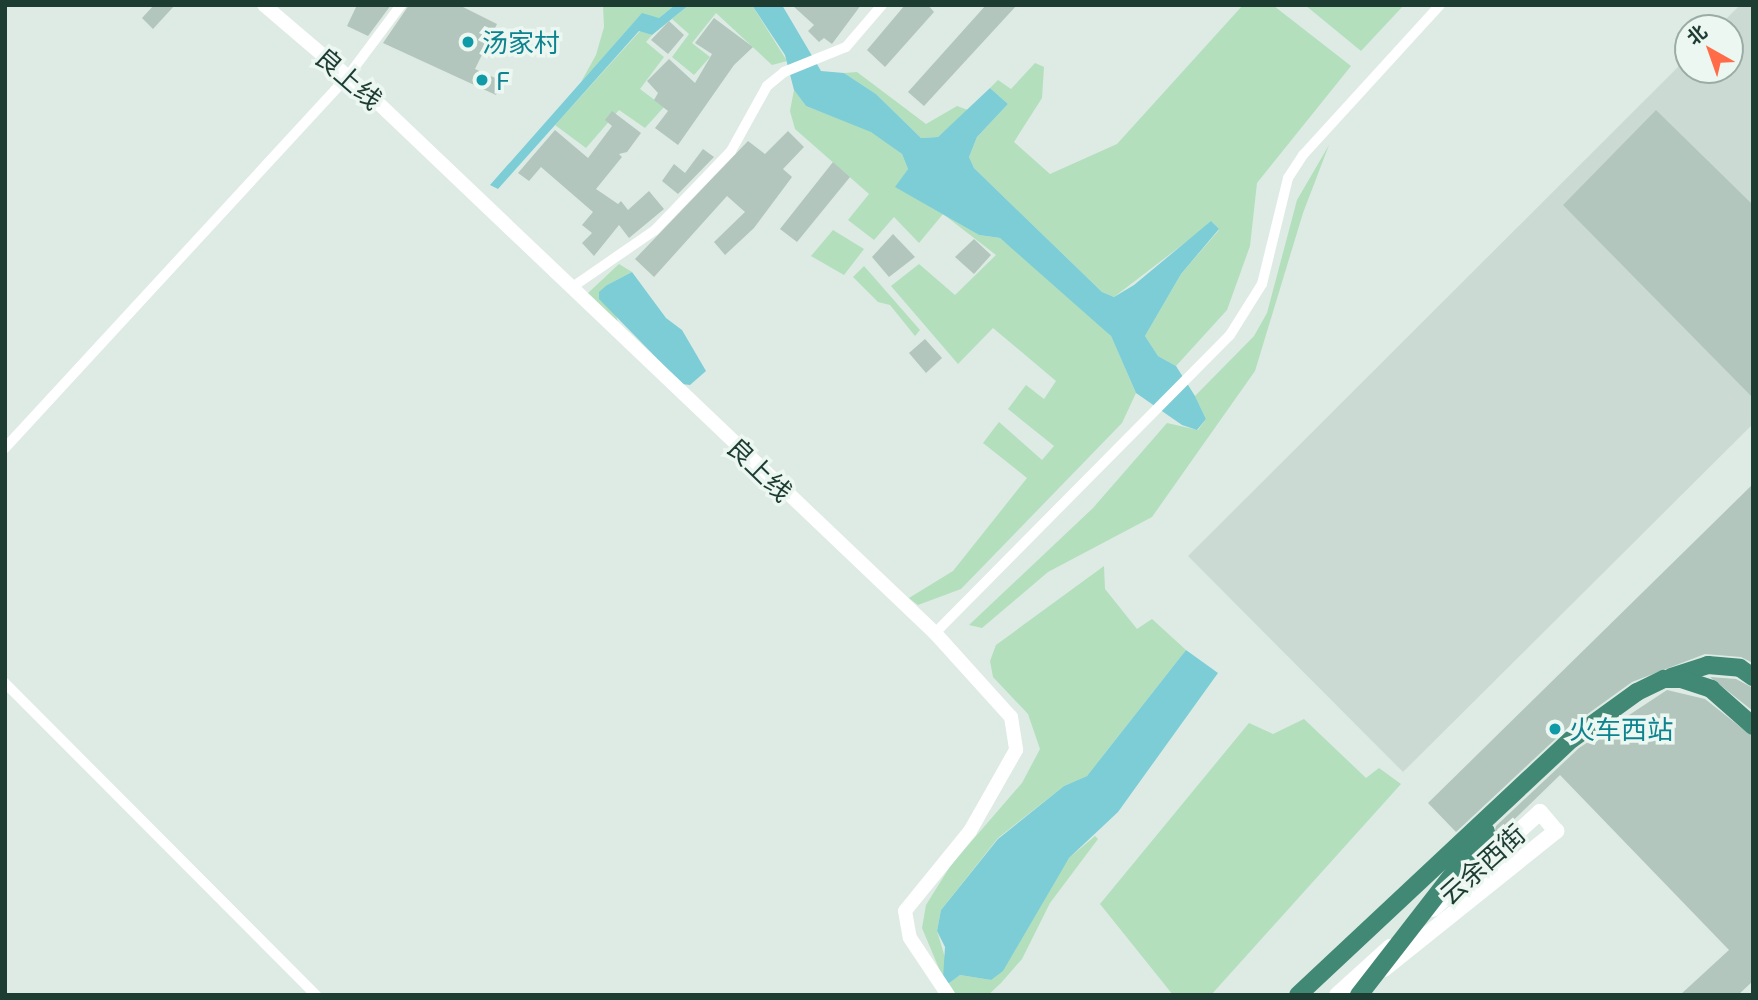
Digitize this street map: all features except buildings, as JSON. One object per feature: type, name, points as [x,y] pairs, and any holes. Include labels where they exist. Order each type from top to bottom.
[{"type":"highway","points":[[1298,995],[1602,715],[1664,679],[1707,665],[1741,668],[1753,677]]},
{"type":"highway","points":[[1664,679],[1681,679],[1711,689],[1753,726]]},
{"type":"highway","points":[[1360,995],[1513,795]]},
{"type":"highway","points":[[1312,995],[1340,957]]},
{"type":"main road","name":"云余西街","points":[[1337,995],[1540,812],[1556,831],[1353,995]]},
{"type":"street","name":"良上线","points":[[264,5],[348,76],[935,633],[1011,717],[1016,750],[970,831],[905,911],[910,938],[948,995]]},
{"type":"street","points":[[5,448],[348,76],[401,5]]},
{"type":"street","points":[[571,288],[655,230],[731,151],[758,99],[783,72],[846,47],[882,5]]},
{"type":"street","points":[[935,633],[1230,335],[1262,284],[1288,178],[1303,155],[1440,5]]},
{"type":"street","points":[[5,683],[316,995]]},
{"type":"shaded area","points":[[1740,5],[1753,5],[1753,424],[1403,772],[1188,556],[1674,71],[1674,84],[1744,84],[1744,14],[1731,14]]},
{"type":"green space","points":[[603,5],[675,5],[659,18],[639,17],[581,82],[596,55],[604,27]]},
{"type":"green space","points":[[689,5],[752,5],[787,61],[772,65],[716,13],[692,43],[710,57],[694,75],[672,57],[689,34],[672,19]]},
{"type":"green space","points":[[1243,5],[1274,6],[1351,66],[1257,183],[1250,246],[1227,310],[1176,366],[1158,356],[1145,336],[1181,274],[1219,230],[1212,222],[1114,297],[1102,292],[974,168],[969,157],[977,137],[1008,104],[990,88],[998,80],[1011,89],[1035,63],[1044,67],[1042,98],[1014,142],[1050,174],[1117,144]]},
{"type":"green space","points":[[1305,5],[1404,5],[1361,51]]},
{"type":"green space","points":[[640,31],[652,35],[646,42],[664,57],[640,89],[664,107],[645,128],[619,110],[586,148],[555,125]]},
{"type":"green space","points":[[857,72],[926,124],[957,106],[968,110],[938,137],[921,138],[876,94],[844,73]]},
{"type":"green space","points":[[794,90],[806,106],[871,131],[902,154],[908,169],[896,187],[943,214],[919,243],[894,217],[874,240],[848,220],[869,194],[795,129],[790,111]]},
{"type":"green space","points":[[1329,145],[1303,213],[1255,371],[1152,517],[1048,572],[982,628],[969,625],[1093,508],[1167,423],[1198,430],[1206,419],[1195,396],[1254,336],[1267,313],[1297,200]]},
{"type":"green space","points":[[944,215],[979,235],[1000,238],[1094,318],[1111,336],[1136,393],[1122,423],[961,589],[918,605],[909,598],[953,571],[1027,478],[983,443],[999,422],[1042,460],[1054,446],[1008,409],[1026,385],[1044,399],[1056,381],[993,328],[958,364],[891,286],[919,264],[955,295],[996,255]]},
{"type":"green space","points":[[833,230],[864,249],[844,275],[811,256]]},
{"type":"green space","points":[[619,264],[632,272],[607,285],[618,322],[587,294]]},
{"type":"green space","points":[[864,266],[920,330],[915,336],[890,305],[878,302],[853,277]]},
{"type":"green space","points":[[1104,566],[1105,589],[1137,629],[1152,619],[1186,650],[1087,776],[1064,786],[998,838],[941,910],[937,931],[947,964],[943,978],[922,928],[926,905],[951,865],[1022,783],[1040,749],[1028,714],[993,677],[990,661],[996,645]]},
{"type":"green space","points":[[1304,719],[1366,778],[1379,768],[1401,784],[1211,995],[1173,995],[1100,904],[1249,723],[1273,734]]},
{"type":"green space","points":[[1095,836],[1098,839],[1050,903],[1022,959],[988,995],[956,995],[948,984],[960,975],[991,980],[1069,858]]},
{"type":"water","points":[[675,5],[689,5],[652,35],[639,31],[498,189],[490,185],[642,13],[659,18]]},
{"type":"water","points":[[752,5],[782,5],[821,71],[844,73],[876,94],[921,138],[938,137],[990,88],[1008,104],[977,137],[969,157],[974,168],[1102,292],[1114,297],[1134,285],[1211,221],[1219,229],[1181,274],[1145,336],[1158,356],[1176,366],[1195,396],[1206,419],[1197,430],[1182,425],[1136,393],[1111,336],[1000,238],[979,235],[895,187],[908,169],[902,154],[871,132],[806,106],[794,90],[785,55]]},
{"type":"water","points":[[632,272],[666,318],[682,330],[706,371],[690,385],[682,384],[599,299],[599,292],[607,285]]},
{"type":"water","points":[[1186,650],[1218,673],[1118,812],[1069,858],[1003,971],[991,980],[960,975],[948,984],[943,978],[945,947],[937,931],[941,910],[998,839],[1064,786],[1087,776]]},
{"type":"place","name":"汤家村","points":[[468,42]]},
{"type":"place","name":"F","points":[[482,80]]},
{"type":"place","name":"火车西站","points":[[1555,729]]}]
